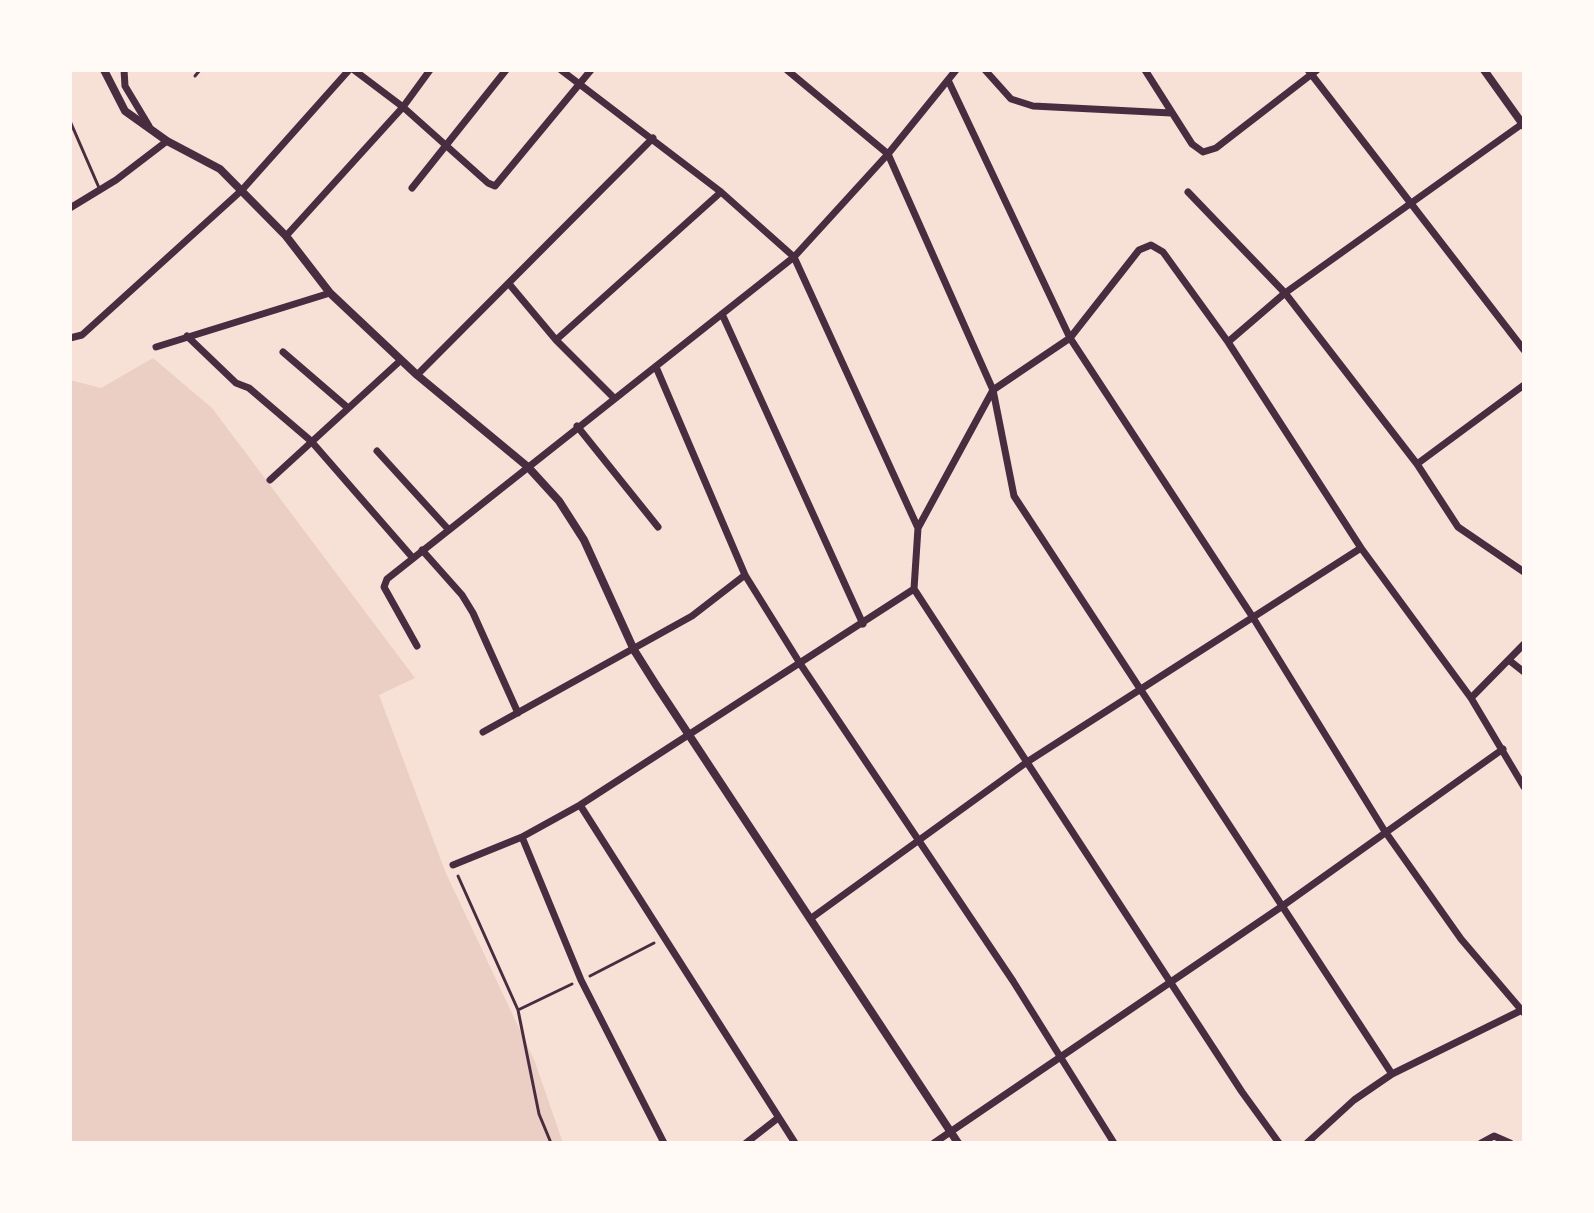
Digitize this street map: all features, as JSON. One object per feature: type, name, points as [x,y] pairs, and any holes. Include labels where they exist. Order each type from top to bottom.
[{"type":"street","points":[[104,70],[125,111],[167,141],[201,156],[242,190],[286,236],[330,293],[417,375],[528,467],[559,501],[584,540],[634,650],[686,734],[958,1143]]},
{"type":"street","points":[[124,70],[125,86],[149,126]]},
{"type":"street","points":[[71,338],[82,335],[242,190],[351,70],[403,107],[495,186],[591,70]]},
{"type":"street","points":[[286,236],[403,107],[430,70]]},
{"type":"street","points":[[412,188],[506,70]]},
{"type":"street","points":[[561,70],[721,192],[794,257],[918,528]]},
{"type":"street","points":[[787,70],[888,154],[993,390],[1014,496],[1139,692],[1261,871],[1281,907],[1392,1074]]},
{"type":"street","points":[[417,646],[384,582],[794,257],[888,154],[956,70]]},
{"type":"street","points":[[985,70],[1011,99],[1033,106],[1171,113]]},
{"type":"street","points":[[1145,70],[1192,144],[1203,152],[1216,148],[1311,72],[1524,350]]},
{"type":"street","points":[[1228,342],[1285,293],[1523,125],[1484,70]]},
{"type":"street","points":[[948,80],[1070,338],[1252,616],[1384,830],[1461,939],[1523,1011],[1392,1074],[1354,1100],[1307,1143]]},
{"type":"street","points":[[417,375],[653,138]]},
{"type":"street","points":[[70,208],[167,141]]},
{"type":"street","points":[[556,340],[721,192]]},
{"type":"street","points":[[1188,192],[1285,293],[1417,464],[1458,527],[1524,572]]},
{"type":"street","points":[[1279,1143],[1242,1092],[1173,981],[914,589],[918,528],[993,390],[1070,338],[1139,250],[1151,245],[1163,252],[1228,342],[1361,548],[1471,698],[1524,787]]},
{"type":"street","points":[[510,285],[556,340],[614,398]]},
{"type":"street","points":[[156,347],[330,293]]},
{"type":"street","points":[[722,314],[863,624]]},
{"type":"street","points":[[187,336],[236,383],[249,388],[311,441],[412,557]]},
{"type":"street","points":[[283,352],[348,408]]},
{"type":"street","points":[[270,480],[401,360]]},
{"type":"street","points":[[656,367],[745,575],[801,665],[1061,1057],[1114,1143]]},
{"type":"street","points":[[1417,464],[1524,385]]},
{"type":"street","points":[[577,426],[658,527]]},
{"type":"street","points":[[377,451],[448,529]]},
{"type":"street","points":[[810,919],[1027,762],[1361,548]]},
{"type":"street","points":[[422,550],[462,595],[473,613],[518,713]]},
{"type":"street","points":[[483,732],[692,616],[745,575]]},
{"type":"street","points":[[453,865],[522,837],[580,805],[686,734],[801,665],[914,589]]},
{"type":"street","points":[[1471,698],[1524,644]]},
{"type":"street","points":[[1510,661],[1524,672]]},
{"type":"street","points":[[934,1143],[1281,907],[1384,830],[1503,749]]},
{"type":"street","points":[[580,805],[795,1143]]},
{"type":"street","points":[[522,837],[581,980],[664,1143]]},
{"type":"street","points":[[747,1143],[778,1118]]},
{"type":"street","points":[[1481,1143],[1494,1136],[1510,1143]]},
{"type":"lane","points":[[70,121],[100,190]]},
{"type":"path","points":[[195,76],[200,70]]},
{"type":"path","points":[[453,865],[518,1010],[539,1114],[551,1143]]},
{"type":"path","points":[[518,1010],[664,938]]},
{"type":"shaded area","points":[[153,358],[212,408],[415,678],[379,695],[445,871],[535,1062],[563,1143],[70,1143],[70,380],[101,388]]}]
